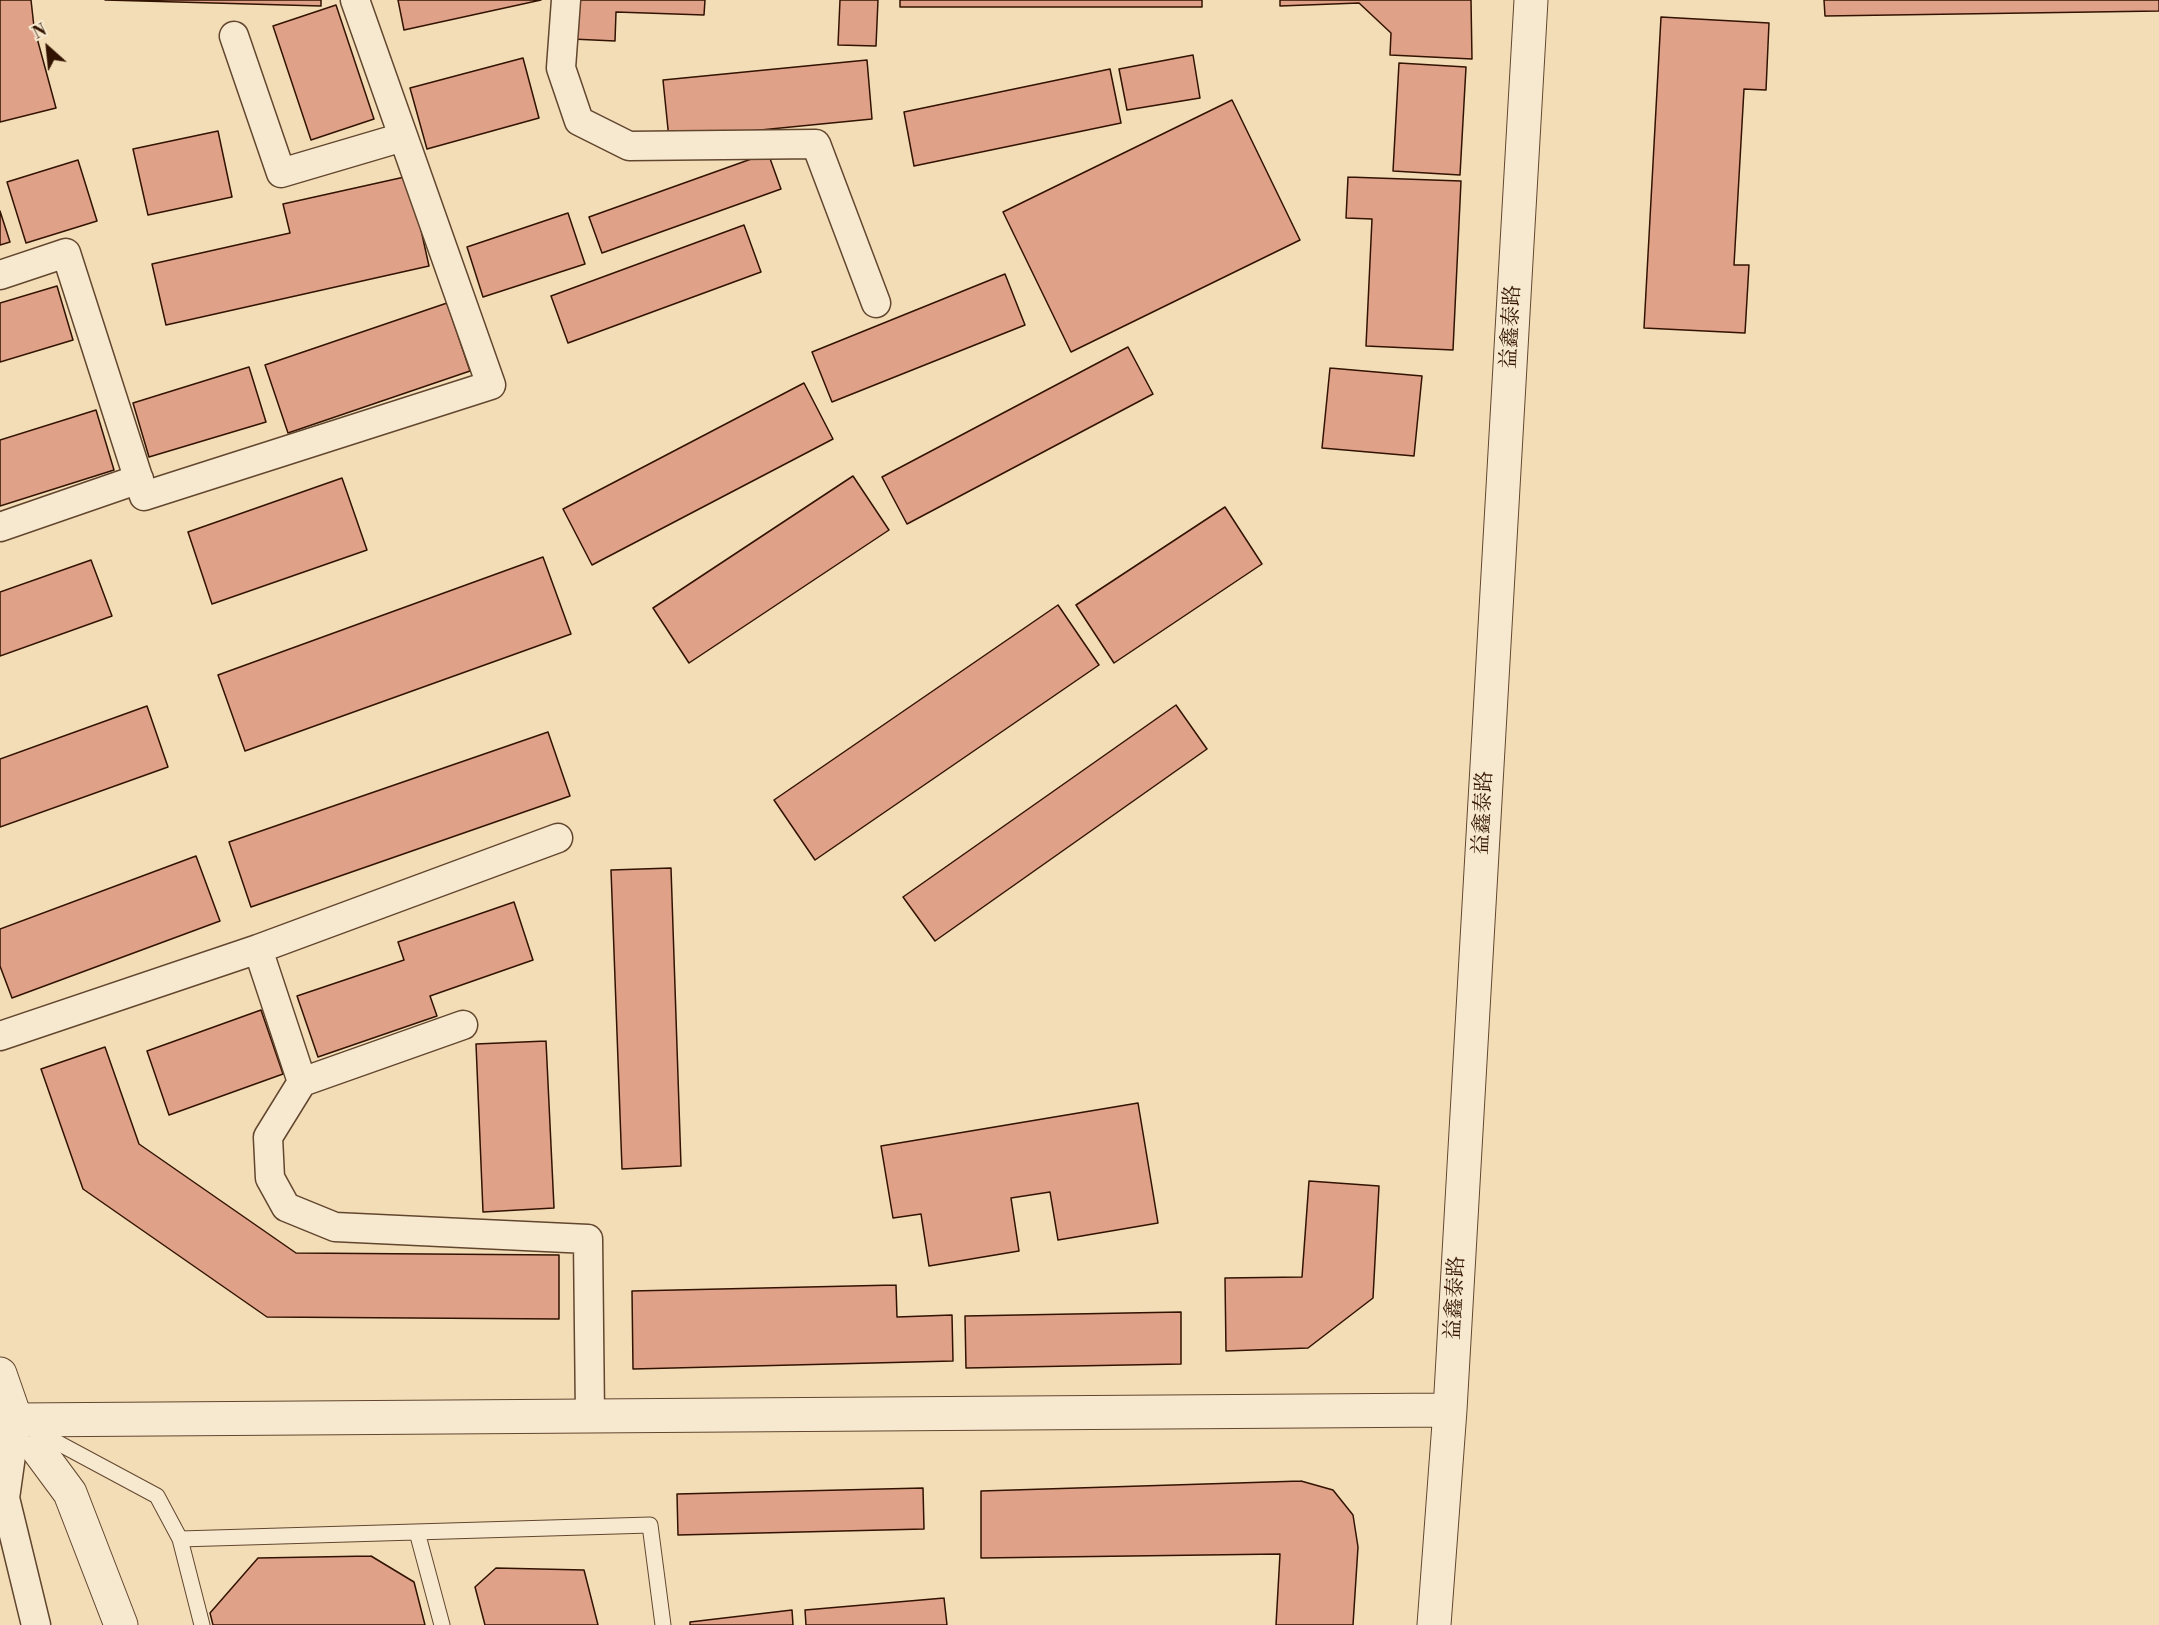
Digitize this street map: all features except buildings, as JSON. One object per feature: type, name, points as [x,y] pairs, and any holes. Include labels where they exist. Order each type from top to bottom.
[{"type":"street","points":[[0,275],[66,254],[144,496],[491,385],[355,0]]},
{"type":"street","points":[[566,0],[561,69],[579,121],[629,146],[816,144],[876,303]]},
{"type":"street","name":"益鑫泰路","points":[[1434,1625],[1450,1410],[1531,0]]},
{"type":"street","points":[[234,36],[281,173],[403,137]]},
{"type":"street","points":[[0,527],[139,479]]},
{"type":"street","points":[[0,1036],[258,949],[558,838]]},
{"type":"street","points":[[258,949],[302,1082]]},
{"type":"street","points":[[463,1025],[302,1082],[268,1137],[270,1178],[286,1207],[335,1227],[588,1239],[590,1416]]},
{"type":"street","points":[[0,1374],[8,1421],[5,1498],[36,1625]]},
{"type":"street","points":[[8,1421],[1450,1410]]},
{"type":"street","points":[[8,1421],[70,1493],[122,1625]]},
{"type":"lane","points":[[8,1421],[157,1496],[180,1539],[202,1625]]},
{"type":"lane","points":[[180,1539],[650,1525],[663,1625]]},
{"type":"lane","points":[[417,1532],[442,1625]]}]
